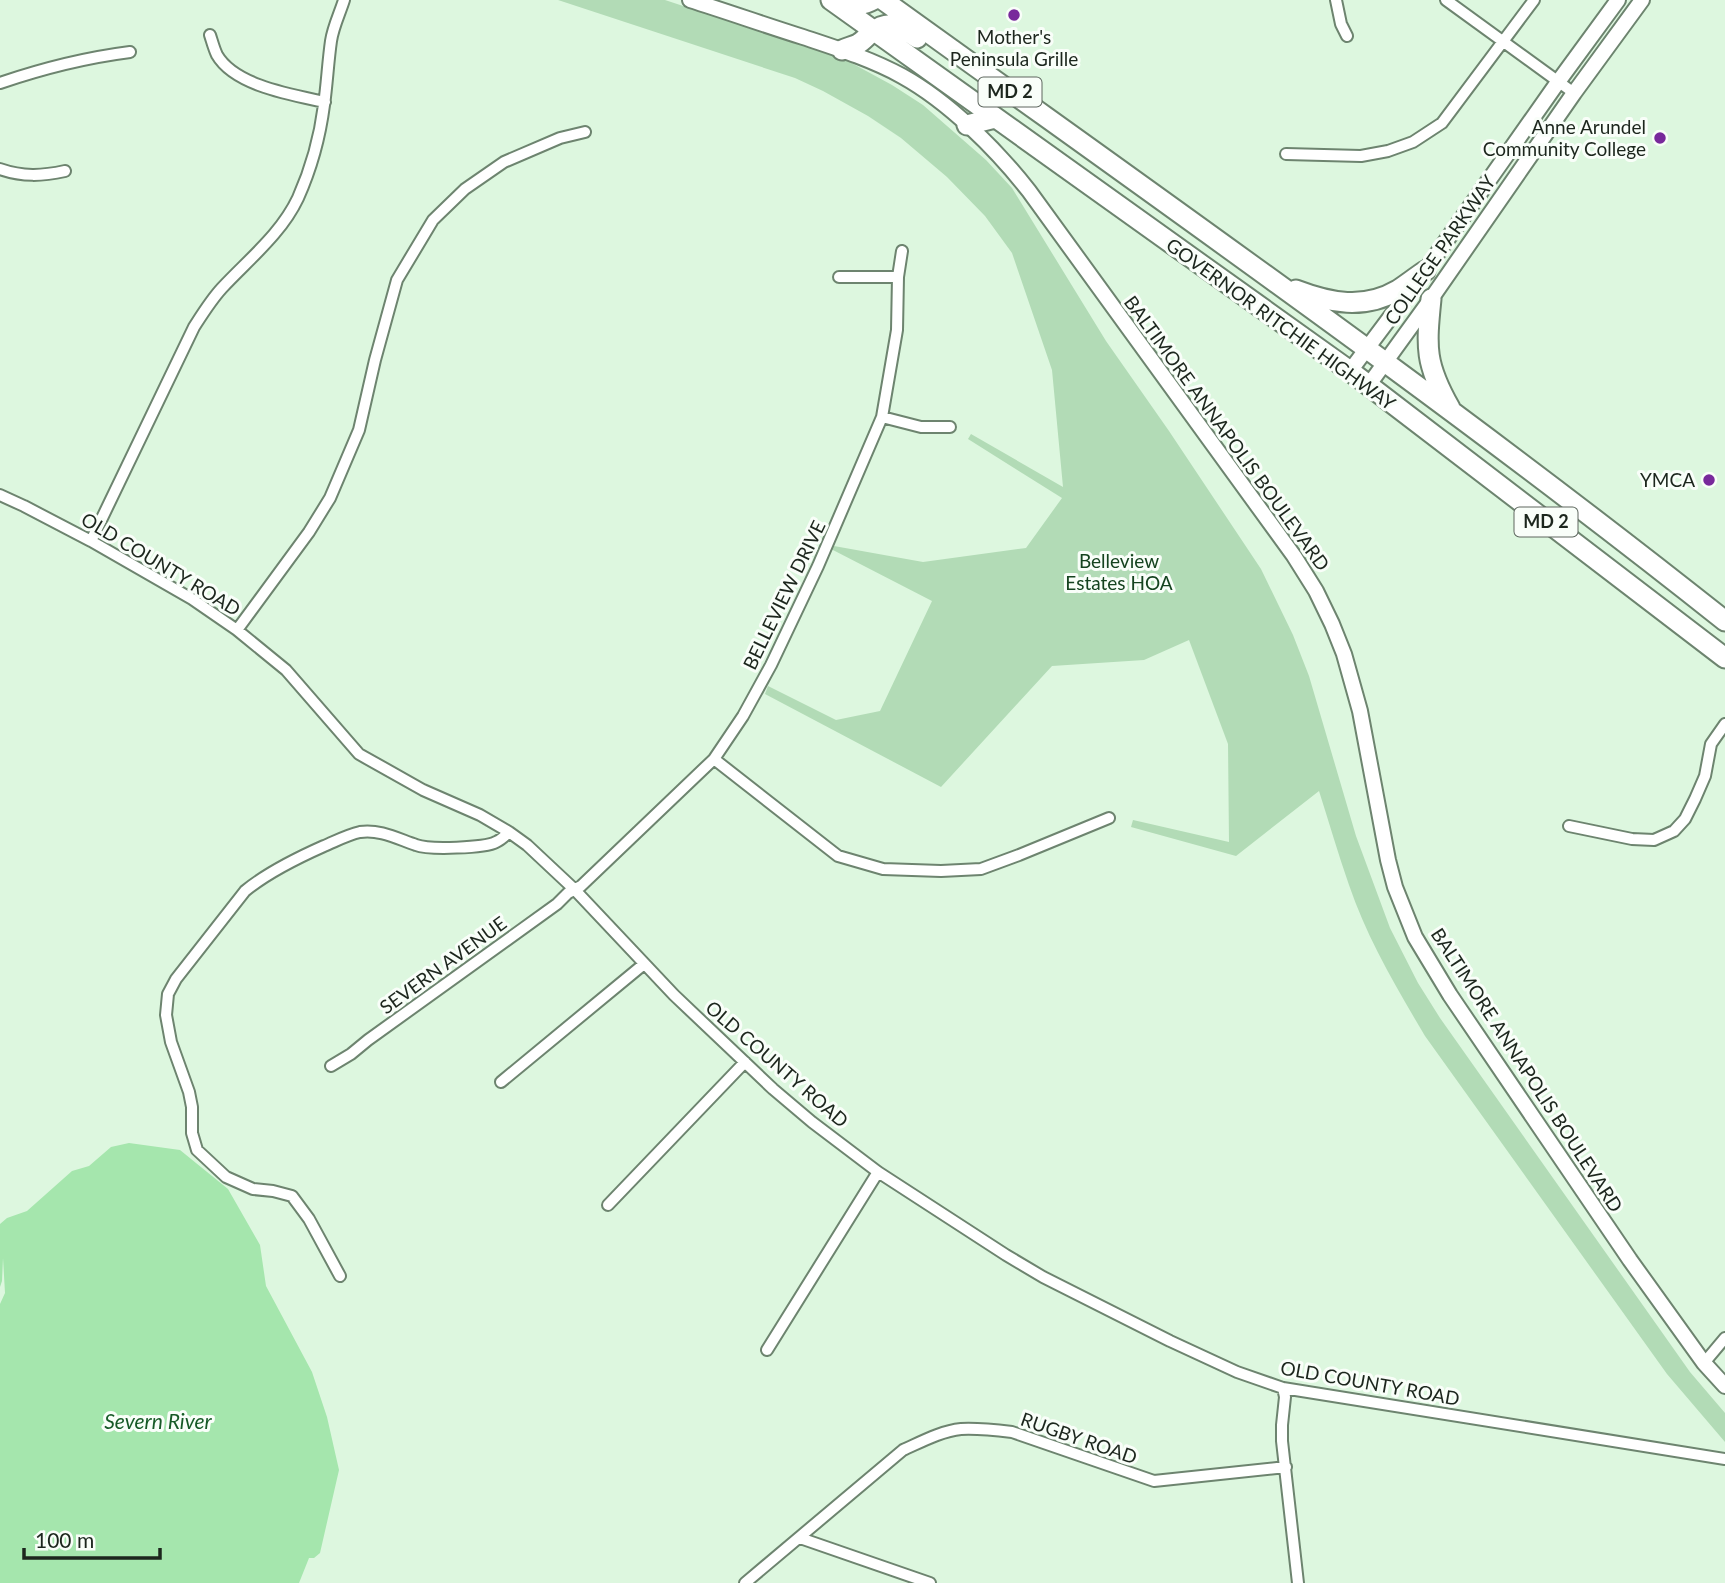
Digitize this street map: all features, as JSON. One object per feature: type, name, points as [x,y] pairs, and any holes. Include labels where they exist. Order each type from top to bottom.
[{"type":"highway","name":"GOVERNOR RITCHIE HIGHWAY","points":[[831,0],[1350,371],[1725,658]]},
{"type":"highway","points":[[851,0],[859,4],[873,0]]},
{"type":"highway","name":"GOVERNOR RITCHIE HIGHWAY","points":[[883,0],[1385,362],[1725,621]]},
{"type":"highway","points":[[842,50],[860,43],[874,30],[892,24],[902,26],[985,87],[1027,104]]},
{"type":"highway","points":[[967,125],[995,118]]},
{"type":"highway","points":[[1269,279],[1315,298],[1335,303],[1350,303],[1383,297],[1425,271]]},
{"type":"highway","points":[[1431,299],[1427,330],[1428,351],[1432,371],[1454,415]]},
{"type":"street","points":[[91,541],[194,327],[210,302],[271,238],[291,210],[319,135],[331,38],[344,0]]},
{"type":"street","name":"BALTIMORE ANNAPOLIS BOULEVARD","points":[[690,0],[842,50],[905,77],[951,110],[1009,165],[1029,191],[1294,556],[1316,591],[1332,624],[1353,685],[1388,860],[1395,887],[1415,937],[1450,995],[1582,1191],[1704,1363],[1725,1386]]},
{"type":"street","points":[[1336,0],[1341,24],[1347,36]]},
{"type":"street","points":[[1446,0],[1574,93]]},
{"type":"street","points":[[1286,154],[1361,156],[1388,151],[1413,142],[1442,123],[1534,0]]},
{"type":"street","name":"COLLEGE PARKWAY","points":[[1350,371],[1425,271],[1618,0]]},
{"type":"street","name":"COLLEGE PARKWAY","points":[[1368,386],[1642,0]]},
{"type":"street","points":[[210,35],[218,56],[236,73],[256,85],[325,102]]},
{"type":"street","points":[[0,83],[53,66],[130,52]]},
{"type":"street","points":[[237,630],[309,532],[330,498],[359,430],[397,280],[433,220],[465,189],[504,162],[560,138],[585,132]]},
{"type":"street","points":[[0,169],[32,176],[65,172]]},
{"type":"street","name":"BELLEVIEW DRIVE","points":[[574,889],[581,886],[714,759],[743,716],[771,665],[818,566],[882,417],[897,330],[898,277],[902,251]]},
{"type":"street","points":[[839,277],[898,277]]},
{"type":"street","points":[[882,417],[921,427],[950,427]]},
{"type":"street","name":"OLD COUNTY ROAD","points":[[0,495],[91,541],[192,599],[237,630],[286,670],[359,754],[423,790],[480,816],[527,845],[574,889],[674,995],[773,1089],[812,1122],[878,1171],[1006,1255],[1076,1295],[1237,1372],[1283,1388],[1725,1460]]},
{"type":"street","points":[[1569,826],[1632,839],[1654,840],[1674,831],[1685,819],[1695,799],[1705,776],[1711,744],[1725,724]]},
{"type":"street","points":[[714,759],[838,856],[883,869],[981,869],[1109,818]]},
{"type":"street","points":[[340,1276],[309,1219],[292,1196],[253,1189],[226,1177],[198,1150],[192,1133],[189,1092],[171,1042],[166,1016],[168,993],[245,891],[300,857],[345,836],[361,832],[377,832],[419,847],[466,847],[495,844],[509,832]]},
{"type":"street","name":"SEVERN AVENUE","points":[[331,1066],[503,944],[574,889]]},
{"type":"street","points":[[501,1082],[644,964]]},
{"type":"street","points":[[608,1205],[745,1062]]},
{"type":"street","points":[[767,1350],[878,1171]]},
{"type":"street","points":[[1704,1363],[1725,1338]]},
{"type":"street","points":[[1283,1388],[1285,1397],[1282,1426],[1298,1583]]},
{"type":"street","name":"RUGBY ROAD","points":[[745,1583],[903,1450],[931,1437],[959,1429],[1012,1432],[1154,1481],[1286,1468]]},
{"type":"street","points":[[800,1538],[930,1583]]},
{"type":"green space","name":"Belleview Estates HOA","points":[[558,0],[665,0],[846,60],[923,105],[986,160],[1012,188],[1106,341],[1261,569],[1293,635],[1309,676],[1356,836],[1390,928],[1418,983],[1690,1372],[1725,1413],[1725,1442],[1667,1374],[1425,1036],[1364,924],[1319,791],[1236,856],[1131,827],[1133,820],[1229,842],[1228,744],[1189,640],[1144,660],[1052,666],[941,787],[765,694],[768,686],[836,720],[880,711],[932,601],[831,549],[834,546],[923,562],[1026,548],[1062,498],[968,439],[971,434],[1063,487],[1052,370],[1012,253],[985,216],[947,177],[901,138],[868,116],[795,78]]},
{"type":"water","name":"Severn River","points":[[129,1143],[180,1150],[228,1189],[260,1245],[266,1286],[312,1372],[327,1417],[339,1470],[320,1553],[309,1558],[299,1583],[0,1583],[0,1304],[5,1293],[3,1258],[0,1287],[0,1224],[7,1218],[27,1211],[72,1171],[89,1166],[111,1147]]},
{"type":"place","name":"Mother's Peninsula Grille","points":[[1014,15]]},
{"type":"place","name":"Anne Arundel Community College","points":[[1660,138]]},
{"type":"place","name":"YMCA","points":[[1709,480]]}]
